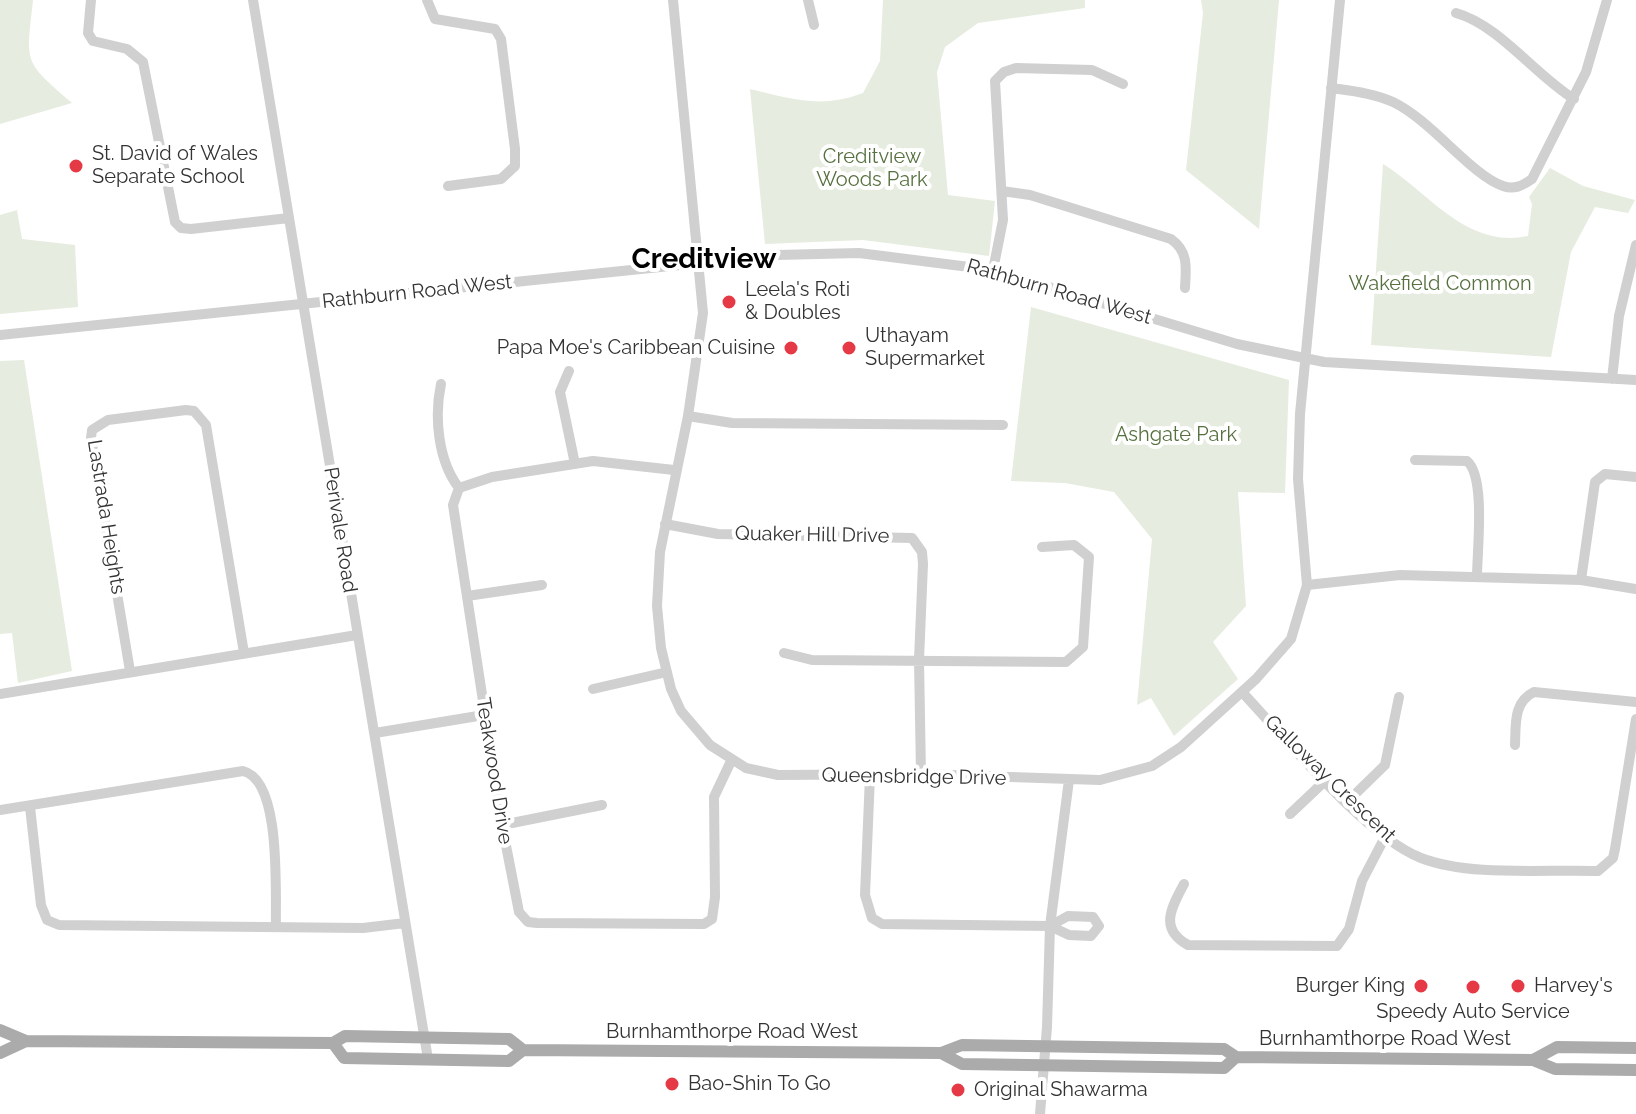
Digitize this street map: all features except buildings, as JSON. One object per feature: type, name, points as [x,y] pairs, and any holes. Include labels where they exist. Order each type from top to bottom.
[{"type":"main road","name":"Burnhamthorpe Road West","points":[[0,1030],[26,1041],[333,1043],[345,1036],[509,1039],[523,1050],[941,1053],[962,1045],[1224,1049],[1236,1057],[1533,1060],[1555,1069],[1636,1070]]},
{"type":"main road","name":"Burnhamthorpe Road West","points":[[0,1053],[26,1041]]},
{"type":"main road","name":"Burnhamthorpe Road West","points":[[333,1043],[344,1058],[509,1061],[523,1050]]},
{"type":"main road","name":"Burnhamthorpe Road West","points":[[1533,1060],[1557,1047],[1636,1048]]},
{"type":"main road","name":"Burnhamthorpe Road West","points":[[941,1053],[962,1064],[1224,1068],[1236,1057]]},
{"type":"street","points":[[91,0],[88,33],[93,41],[127,49],[143,62],[175,222],[181,228],[191,229],[289,218]]},
{"type":"street","name":"Perivale Road","points":[[253,0],[428,1059]]},
{"type":"street","points":[[427,0],[435,19],[486,26],[495,29],[501,39],[515,149],[515,166],[501,179],[448,186]]},
{"type":"street","name":"Queensbridge Drive","points":[[673,0],[703,313],[688,416],[674,470],[665,524],[657,606],[667,672],[681,711],[710,745],[746,768],[778,775],[921,774],[1069,780],[1114,777],[1152,766],[1181,747],[1242,692],[1291,639],[1307,585],[1298,479],[1305,359],[1340,0]]},
{"type":"street","points":[[808,0],[814,25]]},
{"type":"street","points":[[1331,88],[1394,103],[1431,128],[1491,181],[1505,188],[1520,187],[1532,179],[1574,99],[1593,54],[1607,0]]},
{"type":"street","points":[[1456,13],[1477,19],[1546,81],[1574,99]]},
{"type":"street","points":[[993,270],[1003,220],[995,81],[1004,72],[1016,68],[1092,70],[1123,84]]},
{"type":"street","points":[[1002,191],[1030,195],[1171,239],[1181,246],[1186,260],[1185,288]]},
{"type":"street","points":[[1612,379],[1636,245]]},
{"type":"street","name":"Rathburn Road West","points":[[0,335],[777,255],[859,253],[993,270],[1237,344],[1305,359],[1377,367],[1636,380]]},
{"type":"street","points":[[569,371],[560,392],[575,464]]},
{"type":"street","points":[[441,384],[436,408],[445,466],[459,488],[492,477],[605,461],[674,470]]},
{"type":"street","name":"Lastrada Heights","points":[[130,671],[91,438],[92,430],[108,420],[186,410],[194,411],[206,425],[244,653]]},
{"type":"street","points":[[688,416],[732,423],[1003,425]]},
{"type":"street","points":[[1415,460],[1467,461],[1472,464],[1478,481],[1477,577]]},
{"type":"street","points":[[1581,580],[1595,482],[1605,474],[1636,477]]},
{"type":"street","name":"Teakwood Drive","points":[[459,488],[453,513],[484,715],[516,906],[528,922],[704,924],[712,919],[715,905],[714,797],[732,759]]},
{"type":"street","name":"Quaker Hill Drive","points":[[665,524],[718,534],[912,538],[922,552],[923,564],[919,660],[921,774]]},
{"type":"street","points":[[784,653],[812,660],[1066,662],[1076,657],[1083,647],[1089,557],[1074,545],[1042,547]]},
{"type":"street","points":[[1307,585],[1400,575],[1581,580],[1636,589]]},
{"type":"street","points":[[467,596],[542,585]]},
{"type":"street","points":[[0,694],[357,635]]},
{"type":"street","points":[[593,689],[667,672]]},
{"type":"street","name":"Galloway Crescent","points":[[1242,692],[1385,837],[1423,859],[1458,865],[1598,871],[1613,858],[1636,719]]},
{"type":"street","points":[[1515,745],[1518,708],[1523,699],[1534,692],[1636,702]]},
{"type":"street","points":[[1348,801],[1385,765],[1399,697]]},
{"type":"street","points":[[375,733],[484,715]]},
{"type":"street","points":[[0,810],[243,771],[252,773],[261,783],[268,803],[275,861],[276,926]]},
{"type":"street","points":[[870,776],[865,895],[872,918],[882,924],[1050,926]]},
{"type":"street","points":[[1040,1114],[1046,1047],[1050,926],[1069,780]]},
{"type":"street","points":[[1290,814],[1326,780]]},
{"type":"street","points":[[502,825],[602,805]]},
{"type":"street","points":[[30,807],[37,878],[47,920],[59,925],[363,928],[405,923]]},
{"type":"street","points":[[1184,884],[1168,922],[1171,933],[1188,945],[1337,946],[1349,929],[1362,881],[1385,837]]},
{"type":"green space","points":[[0,0],[33,0],[29,37],[32,60],[44,78],[72,103],[0,124]]},
{"type":"green space","name":"Creditview Woods Park","points":[[883,0],[1085,0],[1085,8],[978,23],[945,47],[937,72],[948,195],[995,201],[989,256],[863,240],[765,244],[750,89],[806,101],[834,101],[863,93],[880,61]]},
{"type":"green space","points":[[1201,0],[1279,0],[1259,229],[1186,170],[1203,13]]},
{"type":"green space","name":"Wakefield Common","points":[[1383,164],[1467,227],[1506,238],[1528,236],[1532,204],[1529,197],[1550,168],[1583,186],[1635,200],[1628,213],[1595,207],[1571,252],[1551,357],[1371,345]]},
{"type":"green space","points":[[17,210],[22,239],[75,245],[78,307],[0,314],[0,215]]},
{"type":"green space","name":"Ashgate Park","points":[[1031,307],[1289,380],[1285,493],[1238,492],[1246,606],[1213,642],[1238,679],[1174,736],[1151,698],[1137,705],[1152,539],[1114,492],[1065,483],[1011,481]]},
{"type":"green space","points":[[24,360],[72,671],[18,683],[12,633],[0,634],[0,361]]},
{"type":"place","name":"St. David of Wales Separate School","points":[[76,166]]},
{"type":"place","name":"Leela's Roti & Doubles","points":[[729,302]]},
{"type":"place","name":"Papa Moe's Caribbean Cuisine","points":[[791,348]]},
{"type":"place","name":"Uthayam Supermarket","points":[[849,348]]},
{"type":"place","name":"Burger King","points":[[1421,986]]},
{"type":"place","name":"Harvey's","points":[[1518,986]]},
{"type":"place","name":"Speedy Auto Service","points":[[1473,987]]},
{"type":"place","name":"Bao-Shin To Go","points":[[672,1084]]},
{"type":"place","name":"Original Shawarma","points":[[958,1090]]},
{"type":"district","name":"Creditview","points":[[704,260]]}]
